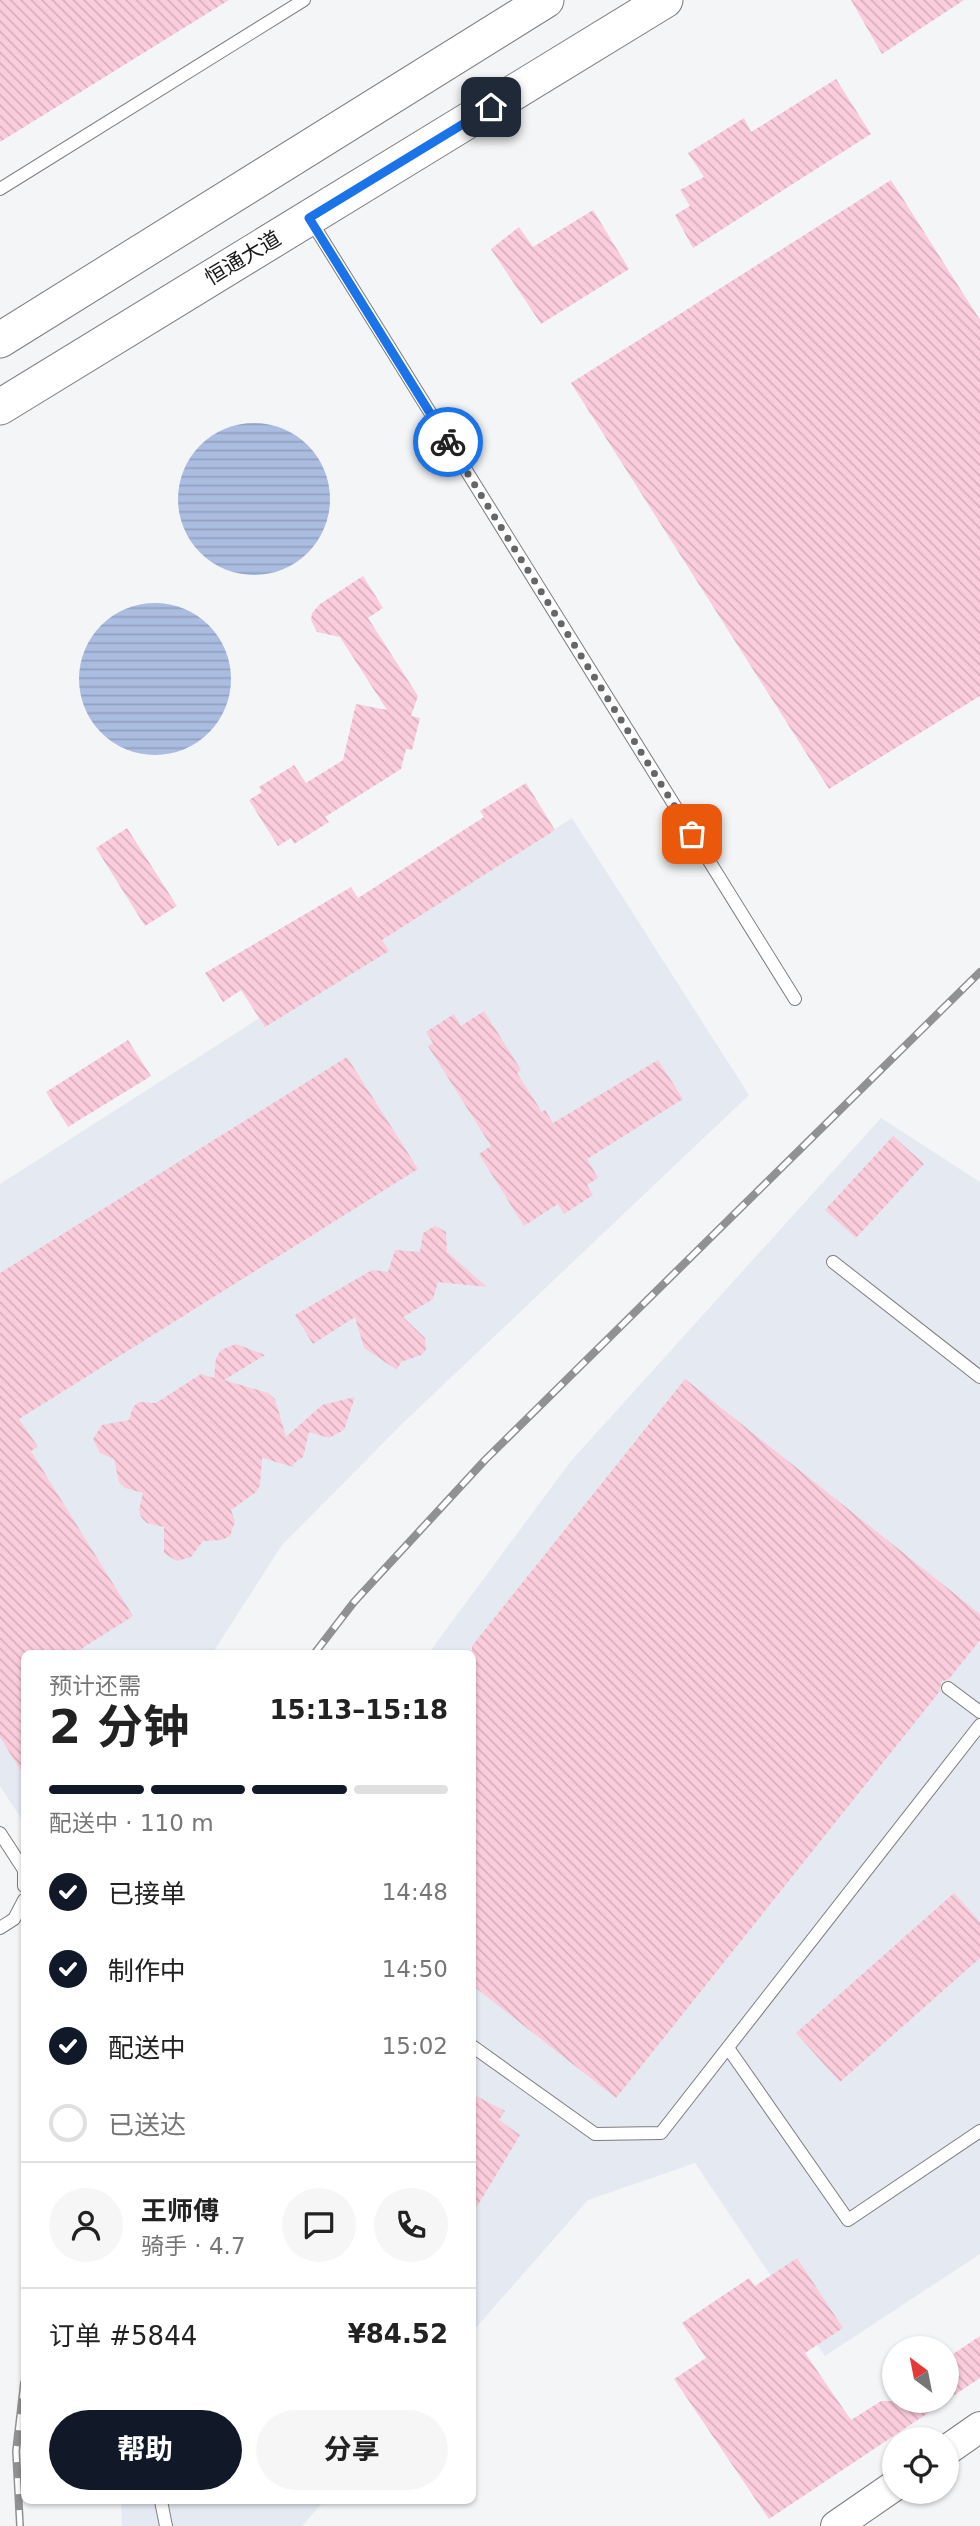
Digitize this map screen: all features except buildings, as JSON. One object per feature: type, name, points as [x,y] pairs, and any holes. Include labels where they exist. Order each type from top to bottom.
[{"type":"main road","points":[[0,340],[546,0]]},
{"type":"main road","name":"恒通大道","points":[[0,407],[653,3]]},
{"type":"street","points":[[959,2442],[980,2427]]},
{"type":"street","points":[[959,2453],[980,2440]]},
{"type":"street","points":[[836,2526],[882,2494]]},
{"type":"street","points":[[842,2526],[882,2501]]},
{"type":"lane","points":[[0,189],[304,0]]},
{"type":"lane","points":[[309,218],[795,999]]},
{"type":"lane","points":[[833,1262],[980,1377]]},
{"type":"lane","points":[[948,1688],[980,1713]]},
{"type":"lane","points":[[476,2049],[595,2134],[662,2133],[980,1725]]},
{"type":"lane","points":[[0,1833],[21,1865]]},
{"type":"lane","points":[[0,1928],[14,1919],[21,1906]]},
{"type":"lane","points":[[728,2048],[848,2220],[980,2131]]},
{"type":"lane","points":[[162,2504],[166,2526]]},
{"type":"shaded area","points":[[572,818],[749,1095],[405,1421],[282,1545],[215,1650],[21,1650],[21,1818],[0,1786],[0,1184]]},
{"type":"shaded area","points":[[881,1118],[980,1182],[980,2254],[825,2356],[695,2163],[588,2200],[476,2328],[476,1650],[431,1650],[571,1461]]},
{"type":"shaded area","points":[[121,2504],[321,2504],[302,2526],[122,2526]]},
{"type":"water","points":[[254,423],[283,429],[308,445],[324,470],[330,499],[324,528],[308,553],[283,569],[254,575],[225,569],[200,553],[184,528],[178,499],[184,470],[200,445],[225,429]]},
{"type":"water","points":[[155,603],[184,609],[209,625],[225,650],[231,679],[225,708],[209,733],[184,749],[155,755],[126,749],[101,733],[85,708],[79,679],[85,650],[101,625],[126,609]]},
{"type":"railway","points":[[317,1650],[354,1602],[485,1460],[980,972]]},
{"type":"railway","points":[[20,2526],[16,2451],[21,2408]]},
{"type":"way so far","points":[[448,442],[692,834]]},
{"type":"route","points":[[448,442],[309,218],[491,107]]}]
